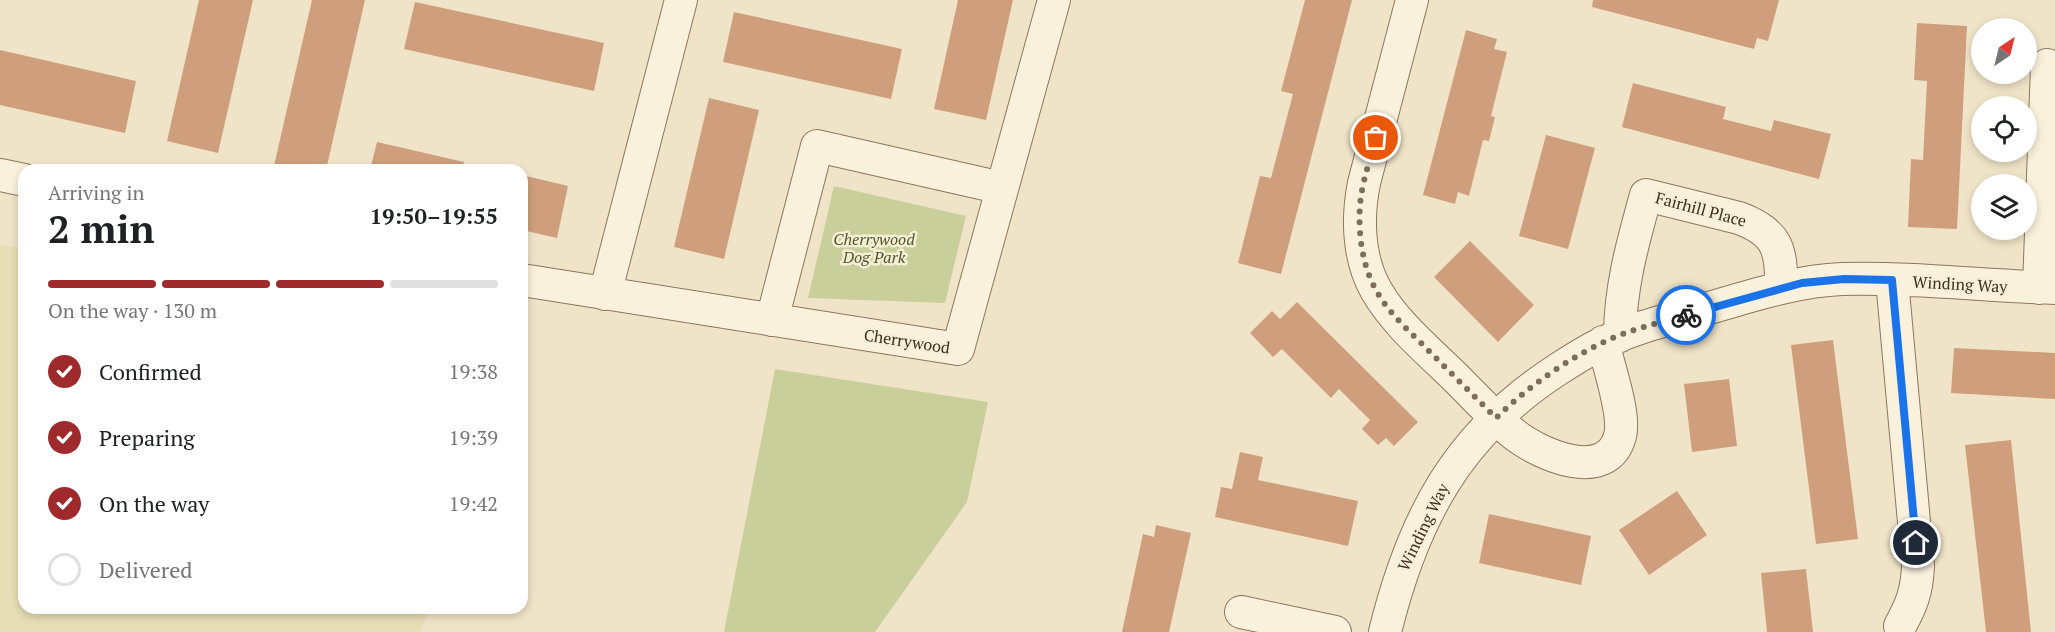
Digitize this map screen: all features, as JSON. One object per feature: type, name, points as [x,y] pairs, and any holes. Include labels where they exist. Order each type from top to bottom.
[{"type":"street","points":[[605,294],[680,0]]},
{"type":"street","name":"Cherrywood","points":[[528,281],[958,349],[1054,0]]},
{"type":"street","points":[[1412,0],[1364,183],[1360,215],[1362,247],[1375,289],[1390,310],[1496,418],[1519,438],[1551,455],[1570,461],[1587,463],[1605,457],[1617,444],[1621,434],[1612,339]]},
{"type":"street","points":[[2047,65],[2047,288]]},
{"type":"street","points":[[772,320],[817,146],[1002,188]]},
{"type":"street","points":[[0,175],[18,179]]},
{"type":"street","name":"Fairhill Place","points":[[1612,339],[1621,308],[1625,273],[1646,195],[1739,218],[1765,231],[1773,239],[1778,249],[1781,263],[1781,288]]},
{"type":"street","name":"Winding Way","points":[[1385,632],[1398,579],[1430,505],[1462,456],[1496,418],[1539,382],[1612,339],[1651,325],[1781,288],[1844,279],[2047,288]]},
{"type":"street","points":[[1892,280],[1918,566],[1917,586],[1912,604],[1900,626]]},
{"type":"street","points":[[1240,612],[1335,632]]},
{"type":"shaded area","points":[[0,245],[18,248],[18,614],[427,614],[420,632],[0,632]]},
{"type":"green space","name":"Cherrywood Dog Park","points":[[834,186],[966,216],[945,303],[808,298]]},
{"type":"green space","points":[[775,369],[988,402],[967,502],[875,632],[724,632]]},
{"type":"building","points":[[199,0],[253,0],[218,153],[167,141]]},
{"type":"building","points":[[312,0],[365,0],[327,164],[274,164]]},
{"type":"building","points":[[958,0],[1013,0],[986,120],[934,109]]},
{"type":"building","points":[[1305,0],[1352,0],[1281,274],[1238,263],[1260,176],[1271,178],[1293,94],[1281,91]]},
{"type":"building","points":[[1593,0],[1779,0],[1768,41],[1757,38],[1754,49],[1592,7]]},
{"type":"building","points":[[415,2],[604,43],[594,91],[404,49]]},
{"type":"building","points":[[734,12],[902,49],[891,99],[723,62]]},
{"type":"building","points":[[1917,23],[1967,26],[1957,229],[1908,227],[1911,159],[1923,160],[1927,81],[1914,80]]},
{"type":"building","points":[[1466,30],[1497,39],[1494,49],[1507,52],[1491,116],[1495,117],[1489,141],[1483,140],[1469,196],[1458,192],[1455,204],[1423,195]]},
{"type":"building","points":[[0,50],[136,81],[125,133],[0,105]]},
{"type":"building","points":[[1633,83],[1726,107],[1723,119],[1771,131],[1774,120],[1831,134],[1819,179],[1622,127]]},
{"type":"building","points":[[709,98],[759,110],[724,259],[674,247]]},
{"type":"building","points":[[1546,135],[1595,148],[1568,249],[1519,236]]},
{"type":"building","points":[[377,142],[464,162],[464,164],[372,164]]},
{"type":"building","points":[[528,176],[568,186],[557,238],[528,231]]},
{"type":"building","points":[[1470,241],[1534,305],[1498,342],[1434,277]]},
{"type":"building","points":[[1297,302],[1418,422],[1394,446],[1386,438],[1378,445],[1362,429],[1370,420],[1339,389],[1331,398],[1282,349],[1273,357],[1250,333],[1272,311],[1280,319]]},
{"type":"building","points":[[1833,340],[1858,539],[1816,544],[1791,345]]},
{"type":"building","points":[[1954,348],[2055,353],[2055,399],[1951,393]]},
{"type":"building","points":[[1729,379],[1737,446],[1692,452],[1684,384]]},
{"type":"building","points":[[2011,440],[2031,632],[1986,632],[1965,445]]},
{"type":"building","points":[[1240,452],[1263,457],[1258,480],[1358,501],[1348,546],[1215,517],[1221,487],[1232,489]]},
{"type":"building","points":[[1677,491],[1707,535],[1649,575],[1619,530]]},
{"type":"building","points":[[1489,514],[1591,536],[1581,585],[1479,563]]},
{"type":"building","points":[[1156,525],[1191,533],[1169,632],[1122,632],[1143,534],[1154,537]]},
{"type":"building","points":[[1806,569],[1813,632],[1767,632],[1761,573]]},
{"type":"way so far","points":[[1376,138],[1364,183],[1359,226],[1362,247],[1375,289],[1409,331],[1496,418],[1539,382],[1603,342],[1686,315]]},
{"type":"route","points":[[1686,315],[1802,283],[1844,279],[1892,280],[1916,543]]}]
